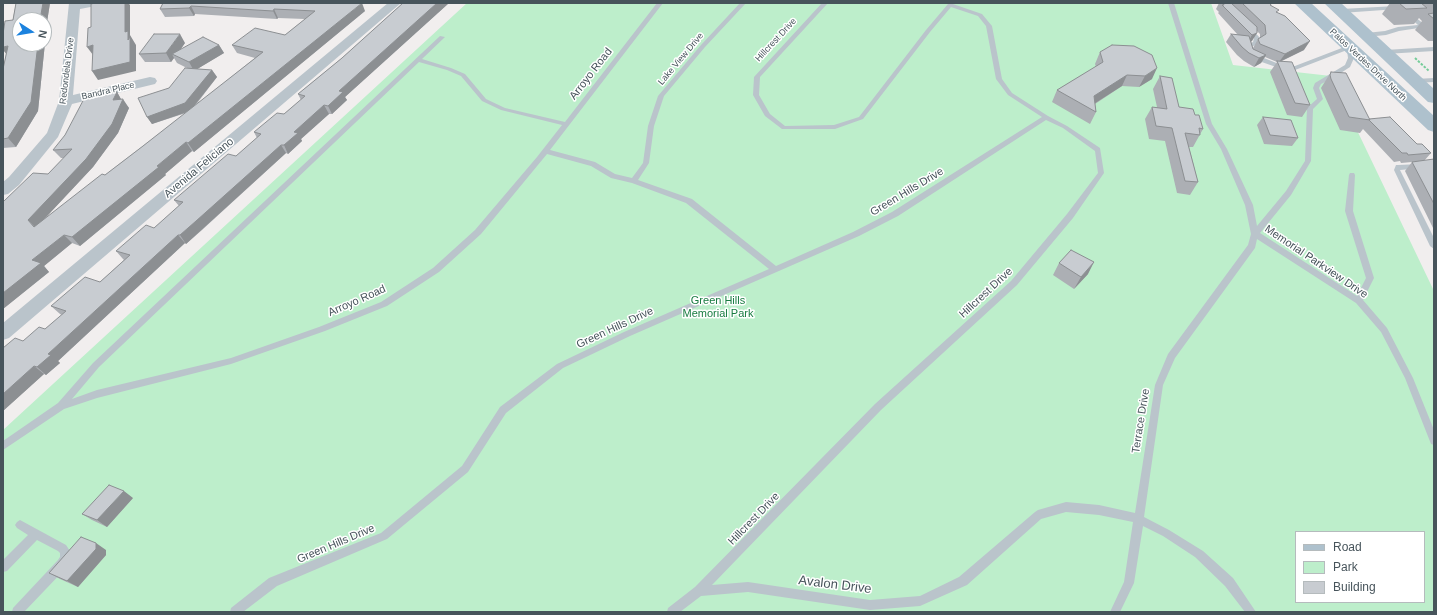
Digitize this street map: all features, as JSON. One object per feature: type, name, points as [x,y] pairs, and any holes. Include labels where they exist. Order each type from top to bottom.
[{"type":"main road","name":"Palos Verdes Drive North","points":[[1302,3],[1434,126]]},
{"type":"main road","name":"Palos Verdes Drive North","points":[[1337,7],[1434,99]]},
{"type":"main road","points":[[1349,47],[1377,58],[1408,85],[1434,99]]},
{"type":"street","points":[[74,5],[97,3]]},
{"type":"street","name":"Avenida Feliciano","points":[[3,333],[387,4]]},
{"type":"street","name":"Redondela Drive","points":[[3,190],[14,180],[53,134],[66,101],[74,5]]},
{"type":"street","name":"Bandra Place","points":[[66,101],[150,81]]},
{"type":"lane","name":"Arroyo Road","points":[[3,446],[61,406],[97,394],[231,362],[322,329],[384,304],[436,270],[478,232],[545,151],[660,3]]},
{"type":"lane","name":"Lake View Drive","points":[[634,181],[646,163],[651,126],[661,96],[703,46],[743,3]]},
{"type":"lane","name":"Hillcrest Drive","points":[[700,591],[878,407],[1014,283],[1070,216],[1101,173],[1098,150],[1065,127],[1046,117],[1010,94],[999,78],[989,26],[980,15],[951,4],[919,42],[861,118],[835,127],[784,128],[767,115],[756,95],[756,77],[825,3]]},
{"type":"lane","name":"Memorial Parkview Drive","points":[[1171,3],[1209,124],[1224,149],[1249,205],[1255,234],[1359,301],[1384,330],[1409,378],[1434,441]]},
{"type":"lane","points":[[1337,7],[1375,9],[1402,8],[1423,26],[1398,28],[1386,33],[1366,35]]},
{"type":"lane","points":[[1243,23],[1257,38],[1256,43],[1248,46],[1251,55],[1278,66],[1295,68],[1349,47]]},
{"type":"lane","points":[[61,406],[96,365],[442,37]]},
{"type":"lane","name":"Terrace Drive","points":[[1115,612],[1129,583],[1159,385],[1171,356],[1252,246],[1255,234],[1289,194],[1308,161],[1310,108],[1320,99],[1316,88],[1318,82],[1331,78],[1348,66],[1351,58],[1349,47]]},
{"type":"lane","points":[[1385,52],[1434,49]]},
{"type":"lane","points":[[417,60],[449,69],[463,75],[484,100],[497,106],[566,124]]},
{"type":"lane","points":[[1415,81],[1434,80]]},
{"type":"lane","name":"Green Hills Drive","points":[[235,612],[273,582],[384,536],[465,469],[503,410],[560,366],[627,334],[856,234],[895,214],[1046,117]]},
{"type":"lane","points":[[545,151],[593,164],[613,176],[634,181],[689,201],[774,269]]},
{"type":"lane","points":[[1423,165],[1398,167],[1397,170],[1434,244]]},
{"type":"lane","points":[[1352,175],[1349,210],[1370,278],[1359,301]]},
{"type":"lane","name":"Avalon Drive","points":[[700,591],[748,587],[870,605],[920,601],[963,581],[1038,515],[1066,507],[1099,510],[1126,515],[1138,519],[1166,533],[1199,554],[1229,582],[1251,612]]},
{"type":"lane","points":[[17,612],[62,564],[65,557],[65,550],[20,525]]},
{"type":"lane","points":[[3,567],[36,534]]},
{"type":"lane","points":[[672,612],[700,591]]},
{"type":"green space","name":"Green Hills Memorial Park","points":[[467,3],[1211,3],[1233,65],[1331,76],[1434,291],[1434,612],[3,612],[3,430]]},
{"type":"building","points":[[16,3],[43,3],[41,12],[14,12]]},
{"type":"building","points":[[125,3],[125,32],[128,31],[128,40],[130,37],[130,62],[92,71],[93,45],[87,47],[88,28],[91,27],[91,4]]},
{"type":"building","points":[[163,3],[362,3],[188,143],[186,142],[157,166],[159,167],[72,237],[64,235],[32,260],[41,263],[3,293],[3,201],[33,173],[48,174],[72,149],[53,150],[65,135],[86,95],[117,92],[113,100],[123,99],[112,124],[86,159],[28,220],[34,227],[102,174],[105,175],[143,146],[263,52],[232,45],[255,28],[285,35],[315,11],[274,9],[273,11],[191,6],[189,8],[160,9]]},
{"type":"building","points":[[403,3],[437,3],[339,91],[343,92],[328,106],[324,105],[294,132],[298,133],[284,145],[281,145],[180,235],[178,235],[48,354],[51,355],[37,367],[34,366],[3,394],[3,348],[15,338],[23,341],[39,327],[45,329],[66,311],[51,306],[85,277],[100,282],[130,255],[116,251],[146,225],[154,228],[183,202],[174,200],[228,154],[236,156],[261,134],[254,132],[277,113],[284,114],[305,96],[298,94],[342,58]]},
{"type":"building","points":[[1223,3],[1231,3],[1257,27],[1257,33],[1252,35],[1222,5],[1224,5]]},
{"type":"building","points":[[1242,3],[1272,3],[1270,5],[1279,10],[1276,12],[1285,16],[1310,41],[1285,54],[1260,44],[1258,39],[1266,34],[1265,25]]},
{"type":"building","points":[[1399,3],[1421,3],[1427,8],[1406,9]]},
{"type":"building","points":[[1434,13],[1434,19],[1428,14]]},
{"type":"building","points":[[12,20],[12,52],[37,52],[31,102],[8,138],[3,139],[3,69],[8,46],[3,47],[5,21]]},
{"type":"building","points":[[154,34],[180,34],[166,53],[139,54]]},
{"type":"building","points":[[1231,34],[1249,36],[1253,49],[1266,55],[1259,58],[1249,53]]},
{"type":"building","points":[[203,37],[219,45],[189,62],[172,54]]},
{"type":"building","points":[[1112,45],[1134,46],[1152,55],[1157,68],[1145,76],[1127,75],[1094,96],[1096,112],[1057,90],[1103,62],[1100,52]]},
{"type":"building","points":[[1277,61],[1292,62],[1310,105],[1295,103]]},
{"type":"building","points":[[185,68],[212,70],[185,103],[147,117],[138,98],[169,88]]},
{"type":"building","points":[[1331,72],[1346,73],[1370,120],[1349,117],[1331,79]]},
{"type":"building","points":[[1160,76],[1172,78],[1179,107],[1193,109],[1195,115],[1199,115],[1203,129],[1199,128],[1200,135],[1185,133],[1198,182],[1185,181],[1172,128],[1156,126],[1152,107],[1167,109]]},
{"type":"building","points":[[1263,117],[1291,120],[1298,138],[1270,135]]},
{"type":"building","points":[[1390,117],[1417,144],[1422,144],[1431,153],[1408,155],[1407,153],[1402,153],[1369,120]]},
{"type":"building","points":[[1434,159],[1434,204],[1412,162]]},
{"type":"building","points":[[1071,250],[1094,262],[1081,277],[1059,263]]},
{"type":"building","points":[[109,485],[124,491],[97,520],[82,514]]},
{"type":"building","points":[[81,537],[96,543],[96,549],[67,581],[49,573]]}]
